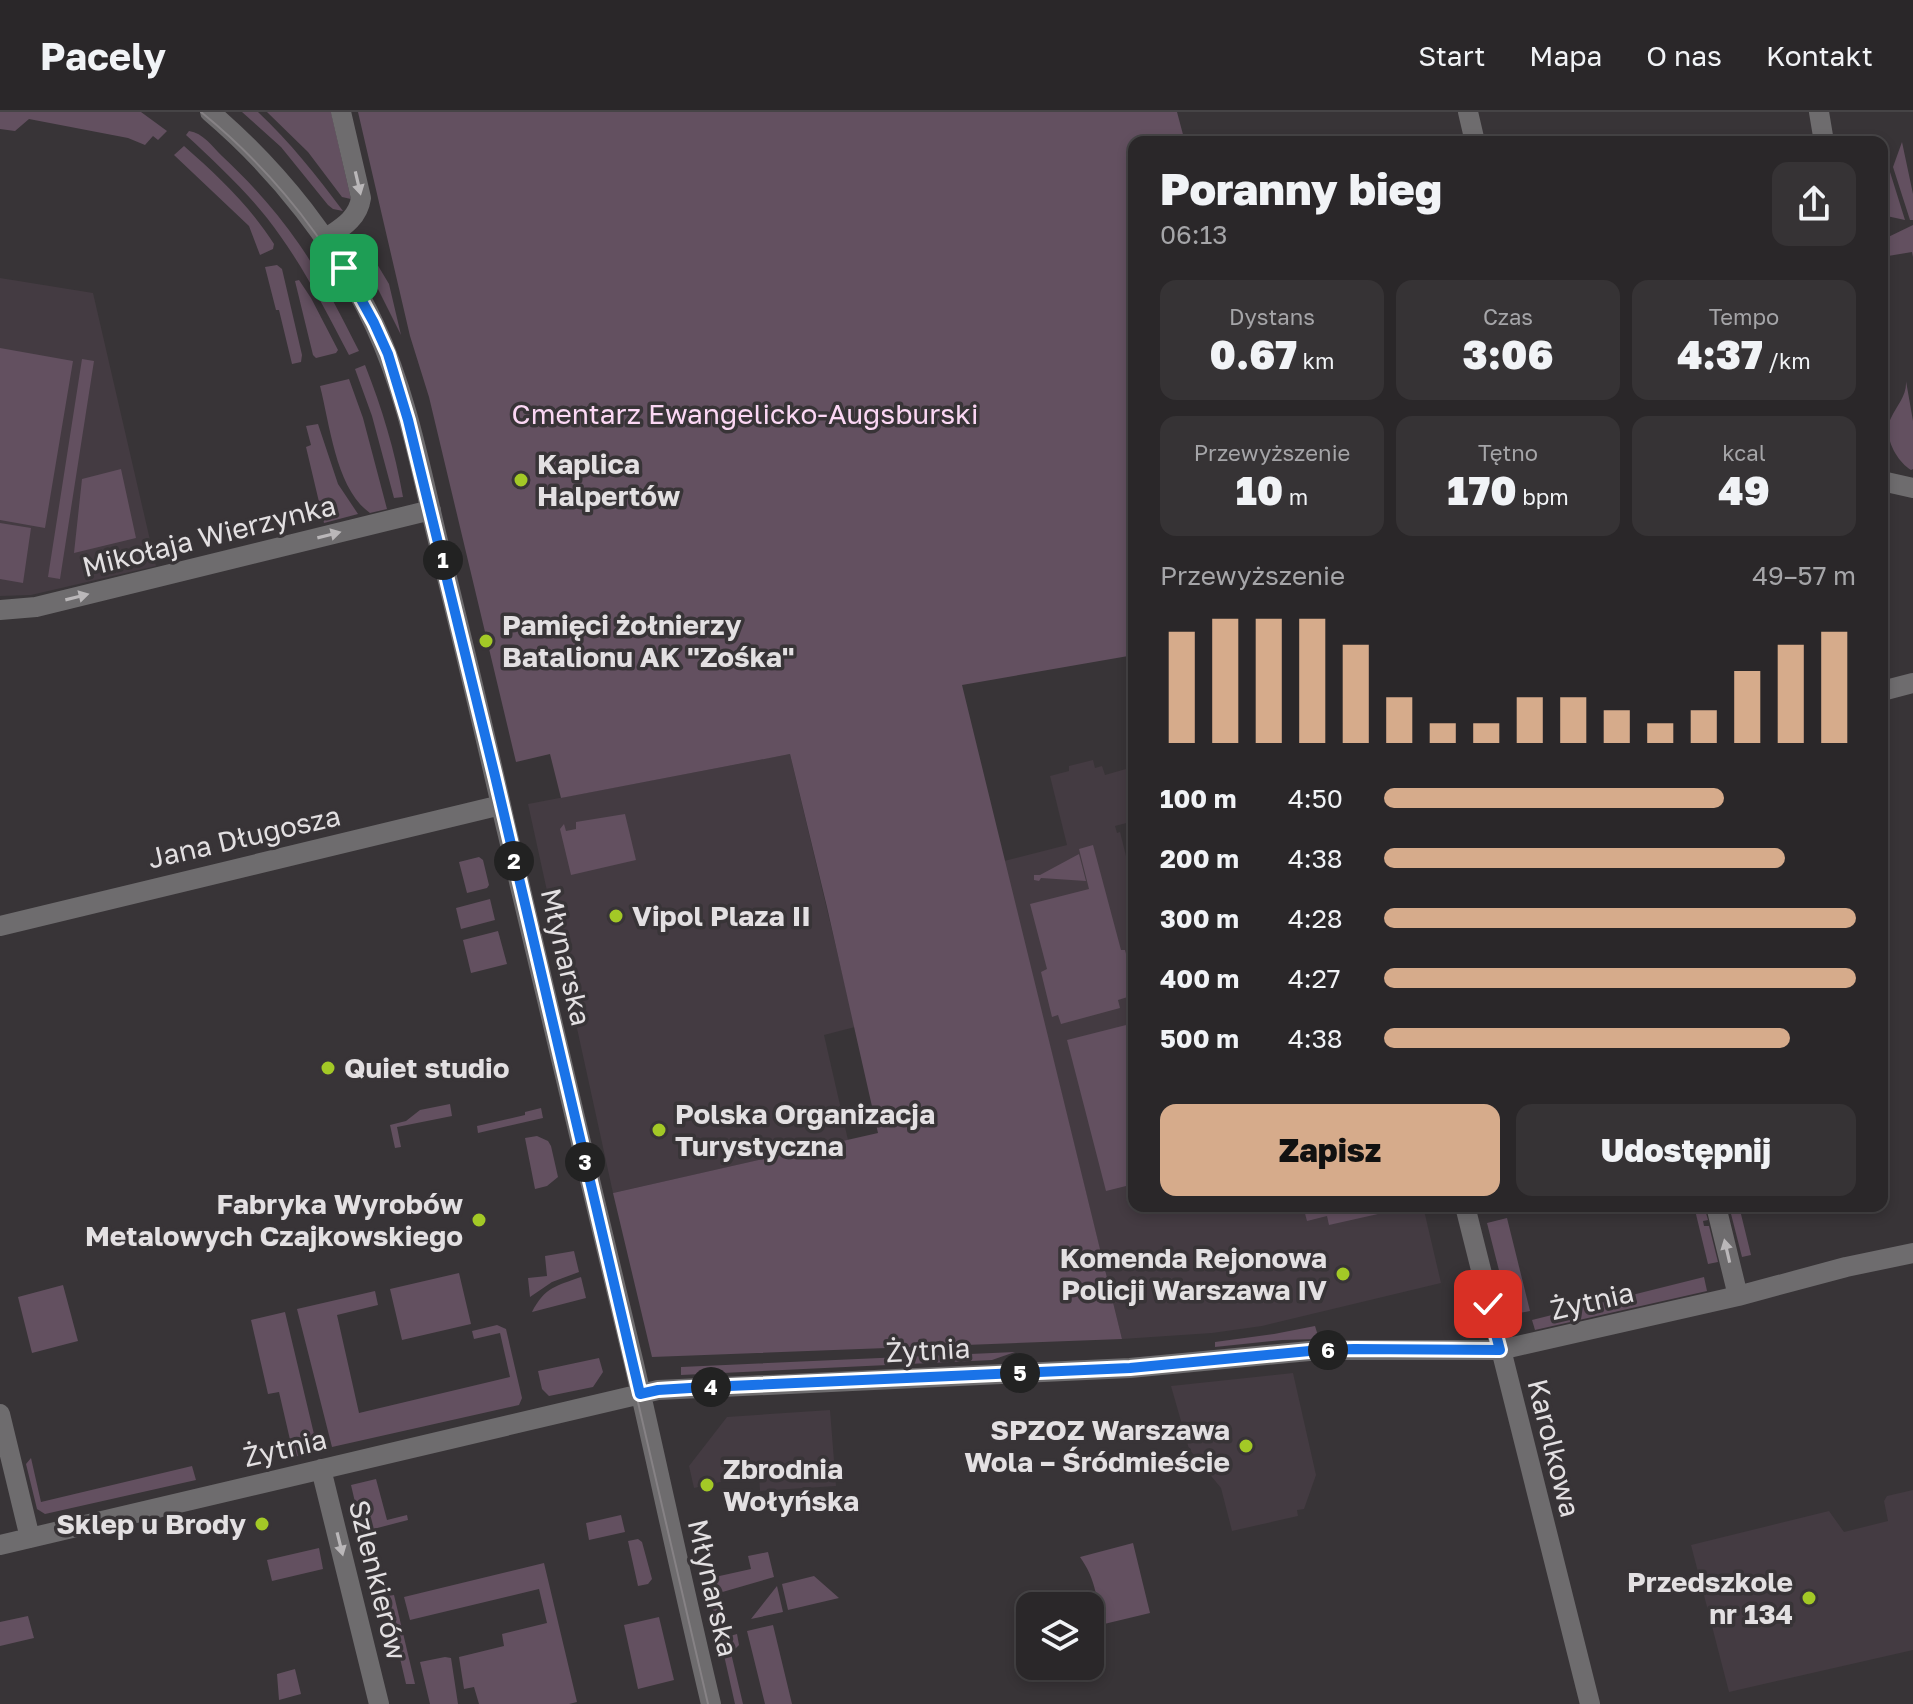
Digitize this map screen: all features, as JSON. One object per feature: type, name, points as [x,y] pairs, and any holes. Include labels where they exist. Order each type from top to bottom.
[{"type":"street","name":"Młynarska","points":[[210,112],[260,160],[325,239],[353,282],[374,323],[388,354],[406,411],[711,1704]]},
{"type":"street","points":[[325,239],[355,217],[360,209],[361,198],[341,112]]},
{"type":"street","points":[[1468,112],[1474,136]]},
{"type":"street","points":[[1819,112],[1823,136]]},
{"type":"street","points":[[1888,482],[1913,488]]},
{"type":"street","name":"Mikołaja Wierzynka","points":[[0,610],[36,607],[431,510]]},
{"type":"street","points":[[1888,689],[1913,683]]},
{"type":"street","name":"Jana Długosza","points":[[0,926],[501,805]]},
{"type":"street","name":"Karolkowa","points":[[1466,1212],[1590,1704]]},
{"type":"street","points":[[1717,1212],[1738,1296]]},
{"type":"street","name":"Żytnia","points":[[0,1545],[658,1390],[1130,1368],[1320,1350],[1500,1350],[1913,1253]]},
{"type":"street","points":[[0,1414],[30,1538]]},
{"type":"street","name":"Szlenkierów","points":[[321,1469],[379,1704]]},
{"type":"shaded area","points":[[0,278],[93,293],[156,566],[31,595],[0,596]]},
{"type":"shaded area","points":[[790,754],[855,1027],[824,1035],[848,1140],[613,1193],[528,804]]},
{"type":"shaded area","points":[[1093,760],[1095,768],[1102,766],[1105,775],[1126,769],[1128,777],[1128,823],[1115,826],[1117,833],[1120,832],[1128,864],[1128,1212],[1424,1212],[1441,1283],[1262,1326],[1122,1339],[1004,861],[1067,845],[1050,776],[1069,771],[1069,766]]},
{"type":"shaded area","points":[[1293,1373],[1316,1475],[1304,1509],[1297,1510],[1298,1516],[1232,1531],[1221,1488],[1189,1449],[1171,1386]]},
{"type":"shaded area","points":[[830,1410],[836,1486],[760,1491],[759,1473],[694,1488],[689,1466],[727,1417]]},
{"type":"shaded area","name":"Przedszkole nr 134","points":[[1913,1490],[1913,1650],[1729,1692],[1691,1545],[1829,1511],[1844,1532],[1888,1521],[1884,1501],[1887,1496]]},
{"type":"green space","points":[[0,112],[141,112],[167,131],[158,140],[153,136],[145,145],[128,138],[29,119],[15,131],[0,129]]},
{"type":"green space","points":[[242,112],[258,112],[270,123],[343,211],[328,205],[281,147]]},
{"type":"green space","points":[[267,112],[331,112],[351,199],[342,197],[308,152]]},
{"type":"green space","name":"Cmentarz Ewangelicko-Augsburski","points":[[358,112],[1177,112],[1183,136],[1128,136],[1128,656],[962,685],[1122,1339],[652,1357],[613,1193],[878,1133],[827,907],[790,754],[561,798],[550,754],[516,762],[429,397],[410,336]]},
{"type":"green space","points":[[189,131],[207,140],[282,220],[315,269],[359,351],[349,355],[279,234],[238,185],[186,135]]},
{"type":"green space","points":[[1902,142],[1913,194],[1913,220],[1910,220],[1893,167]]},
{"type":"green space","points":[[184,146],[244,204],[274,244],[273,249],[260,255],[249,226],[174,155]]},
{"type":"green space","points":[[1890,172],[1905,220],[1888,216]]},
{"type":"green space","points":[[1913,225],[1913,257],[1912,252],[1888,256],[1888,237]]},
{"type":"green space","points":[[359,234],[389,284],[401,335],[358,249]]},
{"type":"green space","points":[[277,265],[282,269],[302,355],[301,362],[292,364],[265,267]]},
{"type":"green space","points":[[299,280],[338,350],[336,353],[316,358],[313,355],[295,281]]},
{"type":"green space","points":[[0,348],[73,361],[45,528],[0,520]]},
{"type":"green space","points":[[82,359],[94,361],[60,579],[48,577]]},
{"type":"green space","points":[[365,365],[387,430],[403,497],[394,498],[372,416],[355,369]]},
{"type":"green space","points":[[349,379],[363,418],[387,509],[370,513],[358,502],[342,473],[320,386]]},
{"type":"green space","points":[[1906,381],[1913,421],[1911,470],[1896,454],[1888,432]]},
{"type":"green space","points":[[318,424],[338,484],[358,514],[324,523],[306,447],[311,445],[306,426]]},
{"type":"green space","points":[[121,469],[136,538],[74,553],[82,479]]},
{"type":"green space","points":[[0,523],[31,528],[23,583],[0,579]]},
{"type":"green space","points":[[625,814],[636,860],[571,875],[560,829],[564,824],[566,831],[576,829],[576,822]]},
{"type":"green space","points":[[1093,845],[1121,950],[1125,950],[1128,961],[1128,997],[1118,1000],[1120,1008],[1061,1024],[1058,1015],[1052,1017],[1041,972],[1047,969],[1030,904],[1089,889],[1079,849]]},
{"type":"green space","points":[[1079,854],[1086,881],[1034,880],[1034,875],[1040,875]]},
{"type":"green space","points":[[479,857],[483,860],[489,885],[467,893],[459,862]]},
{"type":"green space","points":[[490,899],[495,920],[461,929],[456,908]]},
{"type":"green space","points":[[498,931],[507,964],[471,973],[463,940]]},
{"type":"green space","points":[[1128,1025],[1128,1186],[1106,1191],[1067,1040]]},
{"type":"green space","points":[[450,1104],[452,1116],[397,1127],[401,1147],[395,1148],[390,1125],[406,1121],[420,1110]]},
{"type":"green space","points":[[541,1108],[543,1118],[478,1133],[477,1126],[525,1115],[525,1112]]},
{"type":"green space","points":[[537,1136],[551,1146],[558,1177],[547,1186],[535,1189],[525,1138]]},
{"type":"green space","points":[[1305,1212],[1378,1214],[1329,1225],[1327,1216],[1307,1221]]},
{"type":"green space","points":[[1695,1212],[1706,1212],[1708,1220],[1703,1221],[1704,1226],[1709,1226],[1718,1262],[1708,1264]]},
{"type":"green space","points":[[1731,1212],[1740,1212],[1751,1255],[1742,1257]]},
{"type":"green space","points":[[1507,1218],[1530,1311],[1514,1314],[1509,1310],[1487,1223]]},
{"type":"green space","points":[[574,1251],[579,1272],[552,1282],[530,1297],[528,1278],[547,1276],[545,1256]]},
{"type":"green space","points":[[459,1273],[471,1324],[402,1340],[390,1289]]},
{"type":"green space","points":[[581,1277],[586,1298],[532,1312],[547,1292]]},
{"type":"green space","points":[[1704,1277],[1707,1291],[1535,1330],[1532,1320]]},
{"type":"green space","points":[[63,1285],[78,1341],[32,1353],[18,1297]]},
{"type":"green space","points":[[375,1291],[378,1305],[337,1315],[359,1413],[510,1377],[500,1333],[474,1339],[472,1331],[497,1325],[506,1329],[522,1398],[519,1405],[332,1447],[297,1309]]},
{"type":"green space","points":[[285,1312],[318,1451],[294,1457],[279,1392],[268,1394],[251,1320]]},
{"type":"green space","points":[[1315,1326],[1319,1339],[1215,1347],[1215,1342]]},
{"type":"green space","points":[[1015,1352],[992,1360],[681,1375],[681,1367]]},
{"type":"green space","points":[[599,1358],[603,1372],[593,1387],[549,1396],[542,1389],[538,1371]]},
{"type":"green space","points":[[31,1458],[41,1502],[192,1466],[196,1480],[45,1514],[37,1509],[26,1464]]},
{"type":"green space","points":[[376,1479],[387,1520],[407,1515],[408,1520],[362,1532],[351,1485]]},
{"type":"green space","points":[[621,1515],[625,1532],[589,1540],[586,1523]]},
{"type":"green space","points":[[638,1539],[642,1542],[652,1579],[648,1584],[638,1586],[628,1541]]},
{"type":"green space","points":[[1133,1543],[1150,1613],[1104,1624],[1104,1592],[1096,1592],[1080,1557]]},
{"type":"green space","points":[[319,1548],[323,1569],[272,1581],[267,1560]]},
{"type":"green space","points":[[768,1552],[774,1577],[719,1593],[727,1624],[721,1627],[716,1624],[706,1579],[751,1569],[748,1556]]},
{"type":"green space","points":[[544,1563],[577,1702],[479,1704],[474,1687],[464,1689],[459,1657],[504,1646],[502,1634],[547,1623],[539,1589],[410,1620],[404,1597]]},
{"type":"green space","points":[[814,1576],[839,1598],[788,1610],[782,1584]]},
{"type":"green space","points":[[777,1586],[783,1612],[751,1619]]},
{"type":"green space","points":[[394,1595],[415,1684],[406,1684],[386,1598]]},
{"type":"green space","points":[[28,1616],[34,1638],[0,1646],[0,1622]]},
{"type":"green space","points":[[659,1617],[674,1680],[638,1689],[624,1625]]},
{"type":"green space","points":[[773,1625],[792,1704],[765,1704],[747,1631]]},
{"type":"green space","points":[[737,1634],[739,1645],[731,1653],[743,1704],[735,1704],[721,1642],[723,1638]]},
{"type":"green space","points":[[451,1658],[458,1704],[430,1704],[420,1662]]},
{"type":"green space","points":[[295,1669],[301,1694],[279,1700],[277,1674]]},
{"type":"tram line","points":[[201,112],[262,169],[315,233],[359,303],[392,379],[408,432],[554,1040],[708,1704]]},
{"type":"place","name":"Kaplica Halpertów","points":[[521,480]]},
{"type":"place","name":"Pamięci żołnierzy Batalionu AK \"Zośka\"","points":[[486,641]]},
{"type":"place","name":"Vipol Plaza II","points":[[616,916]]},
{"type":"place","name":"Quiet studio","points":[[328,1068]]},
{"type":"place","name":"Polska Organizacja Turystyczna","points":[[659,1130]]},
{"type":"place","name":"Fabryka Wyrobów Metalowych Czajkowskiego","points":[[479,1220]]},
{"type":"place","name":"Komenda Rejonowa Policji Warszawa IV","points":[[1343,1274]]},
{"type":"place","name":"SPZOZ Warszawa Wola – Śródmieście","points":[[1246,1446]]},
{"type":"place","name":"Zbrodnia Wołyńska","points":[[707,1485]]},
{"type":"place","name":"Sklep u Brody","points":[[262,1524]]},
{"type":"place","name":"Przedszkole nr 134","points":[[1809,1598]]},
{"type":"route","points":[[344,268],[388,354],[427,491],[640,1394],[706,1387],[1130,1368],[1320,1350],[1500,1350],[1488,1304]]}]
